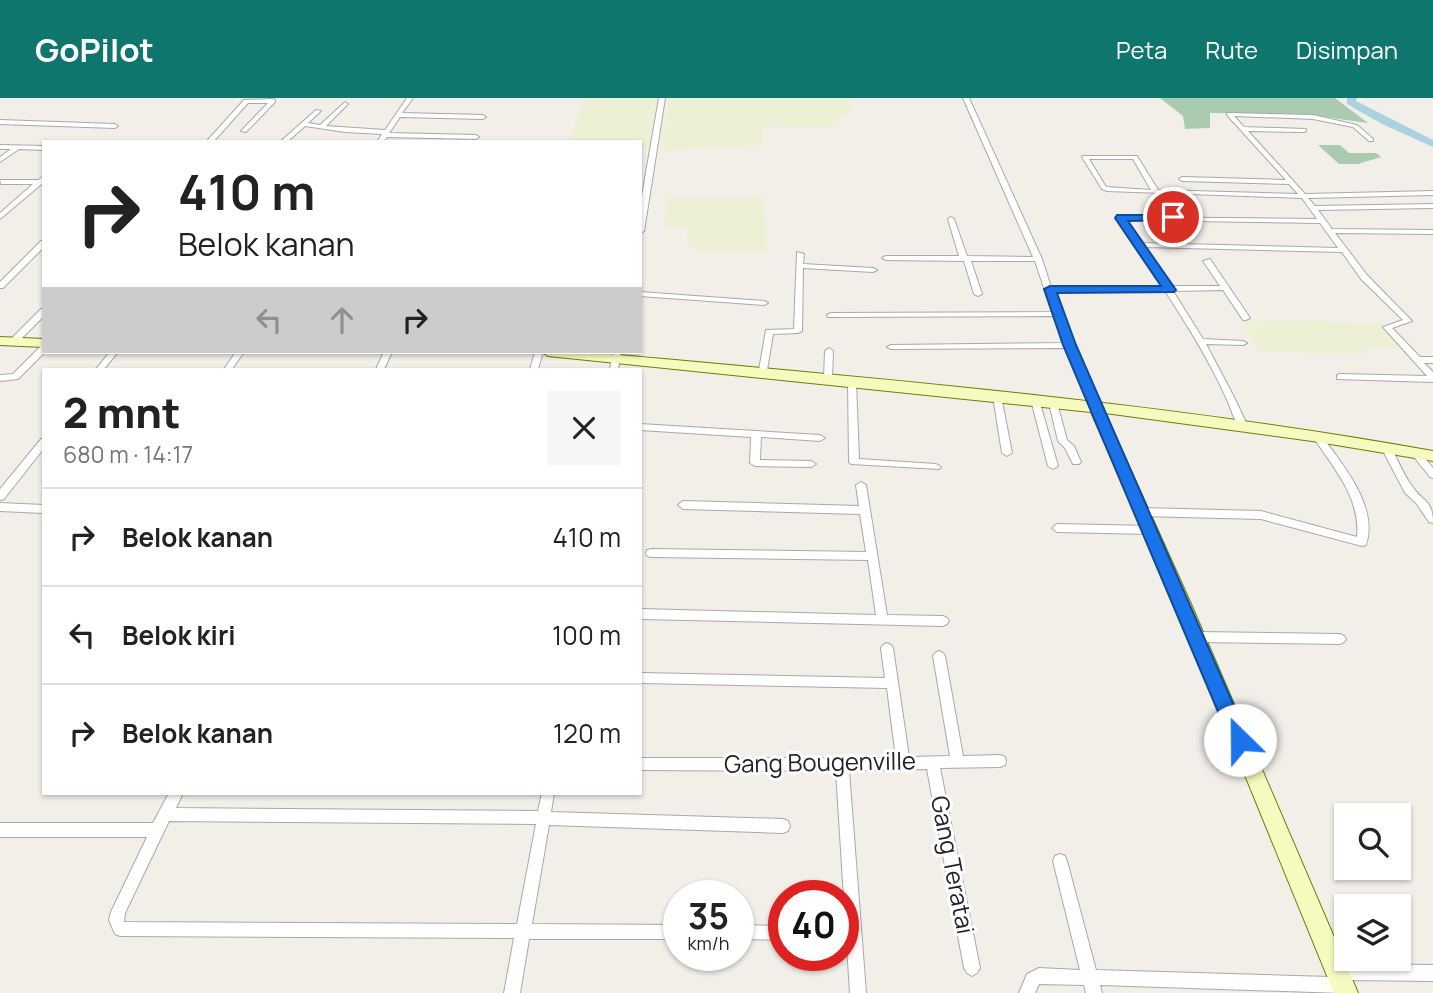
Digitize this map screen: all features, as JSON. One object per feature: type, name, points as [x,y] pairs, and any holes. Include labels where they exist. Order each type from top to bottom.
[{"type":"main road","points":[[7,341],[42,345]]},
{"type":"main road","points":[[565,354],[762,370],[1053,402],[1318,437],[1433,456]]},
{"type":"main road","points":[[1096,408],[1197,637],[1341,983]]},
{"type":"street","points":[[383,136],[410,98]]},
{"type":"street","points":[[642,208],[644,184],[662,98]]},
{"type":"street","points":[[966,98],[1038,259],[1069,345],[1096,408]]},
{"type":"street","points":[[211,140],[246,101],[273,102],[244,131]]},
{"type":"street","points":[[321,127],[345,104]]},
{"type":"street","points":[[285,140],[318,111]]},
{"type":"street","points":[[1371,140],[1355,126],[1307,116],[1229,114],[1303,195],[1364,277],[1408,321],[1387,327],[1433,378]]},
{"type":"street","points":[[398,115],[483,117]]},
{"type":"street","points":[[1235,120],[1294,121]]},
{"type":"street","points":[[0,122],[115,126]]},
{"type":"street","points":[[303,124],[383,136],[476,137]]},
{"type":"street","points":[[1244,129],[1304,130]]},
{"type":"street","points":[[0,147],[42,148]]},
{"type":"street","points":[[0,160],[17,148]]},
{"type":"street","points":[[1156,192],[1135,157],[1085,157],[1106,190],[1156,192],[1303,195],[1433,193]]},
{"type":"street","points":[[642,162],[650,162]]},
{"type":"street","points":[[1182,179],[1290,182]]},
{"type":"street","points":[[1,182],[41,180]]},
{"type":"street","points":[[0,217],[41,180]]},
{"type":"street","points":[[1313,208],[1433,206]]},
{"type":"street","points":[[1243,427],[1219,371],[1170,290],[1121,217],[1323,221]]},
{"type":"street","points":[[951,219],[978,294]]},
{"type":"street","points":[[1331,231],[1433,232]]},
{"type":"street","points":[[0,286],[42,245]]},
{"type":"street","points":[[1139,245],[1344,250]]},
{"type":"street","points":[[762,370],[769,332],[798,331],[800,254]]},
{"type":"street","points":[[886,258],[1038,259]]},
{"type":"street","points":[[1207,261],[1246,318]]},
{"type":"street","points":[[800,266],[873,270]]},
{"type":"street","points":[[1050,289],[1227,288]]},
{"type":"street","points":[[642,294],[764,303]]},
{"type":"street","points":[[7,341],[42,313]]},
{"type":"street","points":[[831,316],[1057,314]]},
{"type":"street","points":[[1200,341],[1242,343]]},
{"type":"street","points":[[891,347],[1069,345]]},
{"type":"street","points":[[0,378],[15,377],[42,347]]},
{"type":"street","points":[[828,378],[829,351]]},
{"type":"street","points":[[101,368],[112,354]]},
{"type":"street","points":[[1418,360],[1433,360]]},
{"type":"street","points":[[1340,377],[1433,378]]},
{"type":"street","points":[[852,382],[854,462],[936,467]]},
{"type":"street","points":[[997,396],[1007,453]]},
{"type":"street","points":[[1035,400],[1053,466]]},
{"type":"street","points":[[1053,402],[1063,441],[1069,446],[1076,462]]},
{"type":"street","points":[[642,427],[820,438]]},
{"type":"street","points":[[756,434],[755,463],[811,464]]},
{"type":"street","points":[[1142,512],[1261,515],[1362,542],[1361,514],[1355,496],[1318,437]]},
{"type":"street","points":[[0,496],[42,443]]},
{"type":"street","points":[[1386,447],[1409,491],[1420,500],[1433,519]]},
{"type":"street","points":[[1415,452],[1433,475]]},
{"type":"street","points":[[861,485],[882,618]]},
{"type":"street","points":[[684,505],[865,510]]},
{"type":"street","points":[[0,507],[42,509]]},
{"type":"street","points":[[1057,528],[1150,530]]},
{"type":"street","points":[[651,553],[873,556]]},
{"type":"street","points":[[642,614],[943,621]]},
{"type":"street","points":[[1197,637],[1340,639]]},
{"type":"street","points":[[887,648],[903,761]]},
{"type":"street","points":[[939,656],[957,760]]},
{"type":"street","points":[[642,678],[892,683]]},
{"type":"street","name":"Gang Bougenville","points":[[642,764],[842,765],[903,761],[1000,761]]},
{"type":"street","name":"Gang Teratai","points":[[932,762],[972,968]]},
{"type":"street","points":[[842,765],[858,993]]},
{"type":"street","points":[[175,795],[118,912],[116,920],[120,929],[663,932]]},
{"type":"street","points":[[512,993],[548,795]]},
{"type":"street","points":[[165,814],[544,818],[783,826]]},
{"type":"street","points":[[0,830],[158,830]]},
{"type":"street","points":[[1059,861],[1092,985]]},
{"type":"street","points":[[1027,993],[1032,979],[1040,976],[1092,985],[1341,983],[1433,973]]},
{"type":"green space","points":[[585,98],[659,98],[648,149],[642,149],[642,140],[570,140]]},
{"type":"green space","points":[[669,98],[850,98],[853,111],[829,127],[763,126],[763,145],[659,151]]},
{"type":"green space","points":[[1160,98],[1335,98],[1368,123],[1303,114],[1210,113],[1210,128],[1185,129],[1183,116]]},
{"type":"green space","points":[[1318,145],[1340,145],[1349,153],[1376,153],[1381,157],[1358,164],[1339,164]]},
{"type":"green space","points":[[666,198],[764,198],[768,252],[698,252],[687,241],[688,227],[663,227]]},
{"type":"green space","points":[[1239,320],[1381,323],[1404,349],[1367,348],[1370,354],[1261,352]]},
{"type":"waterway","points":[[1352,98],[1351,102],[1386,122],[1433,144]]},
{"type":"route","points":[[1173,217],[1121,218],[1170,290],[1050,289],[1069,345],[1240,740]]}]
